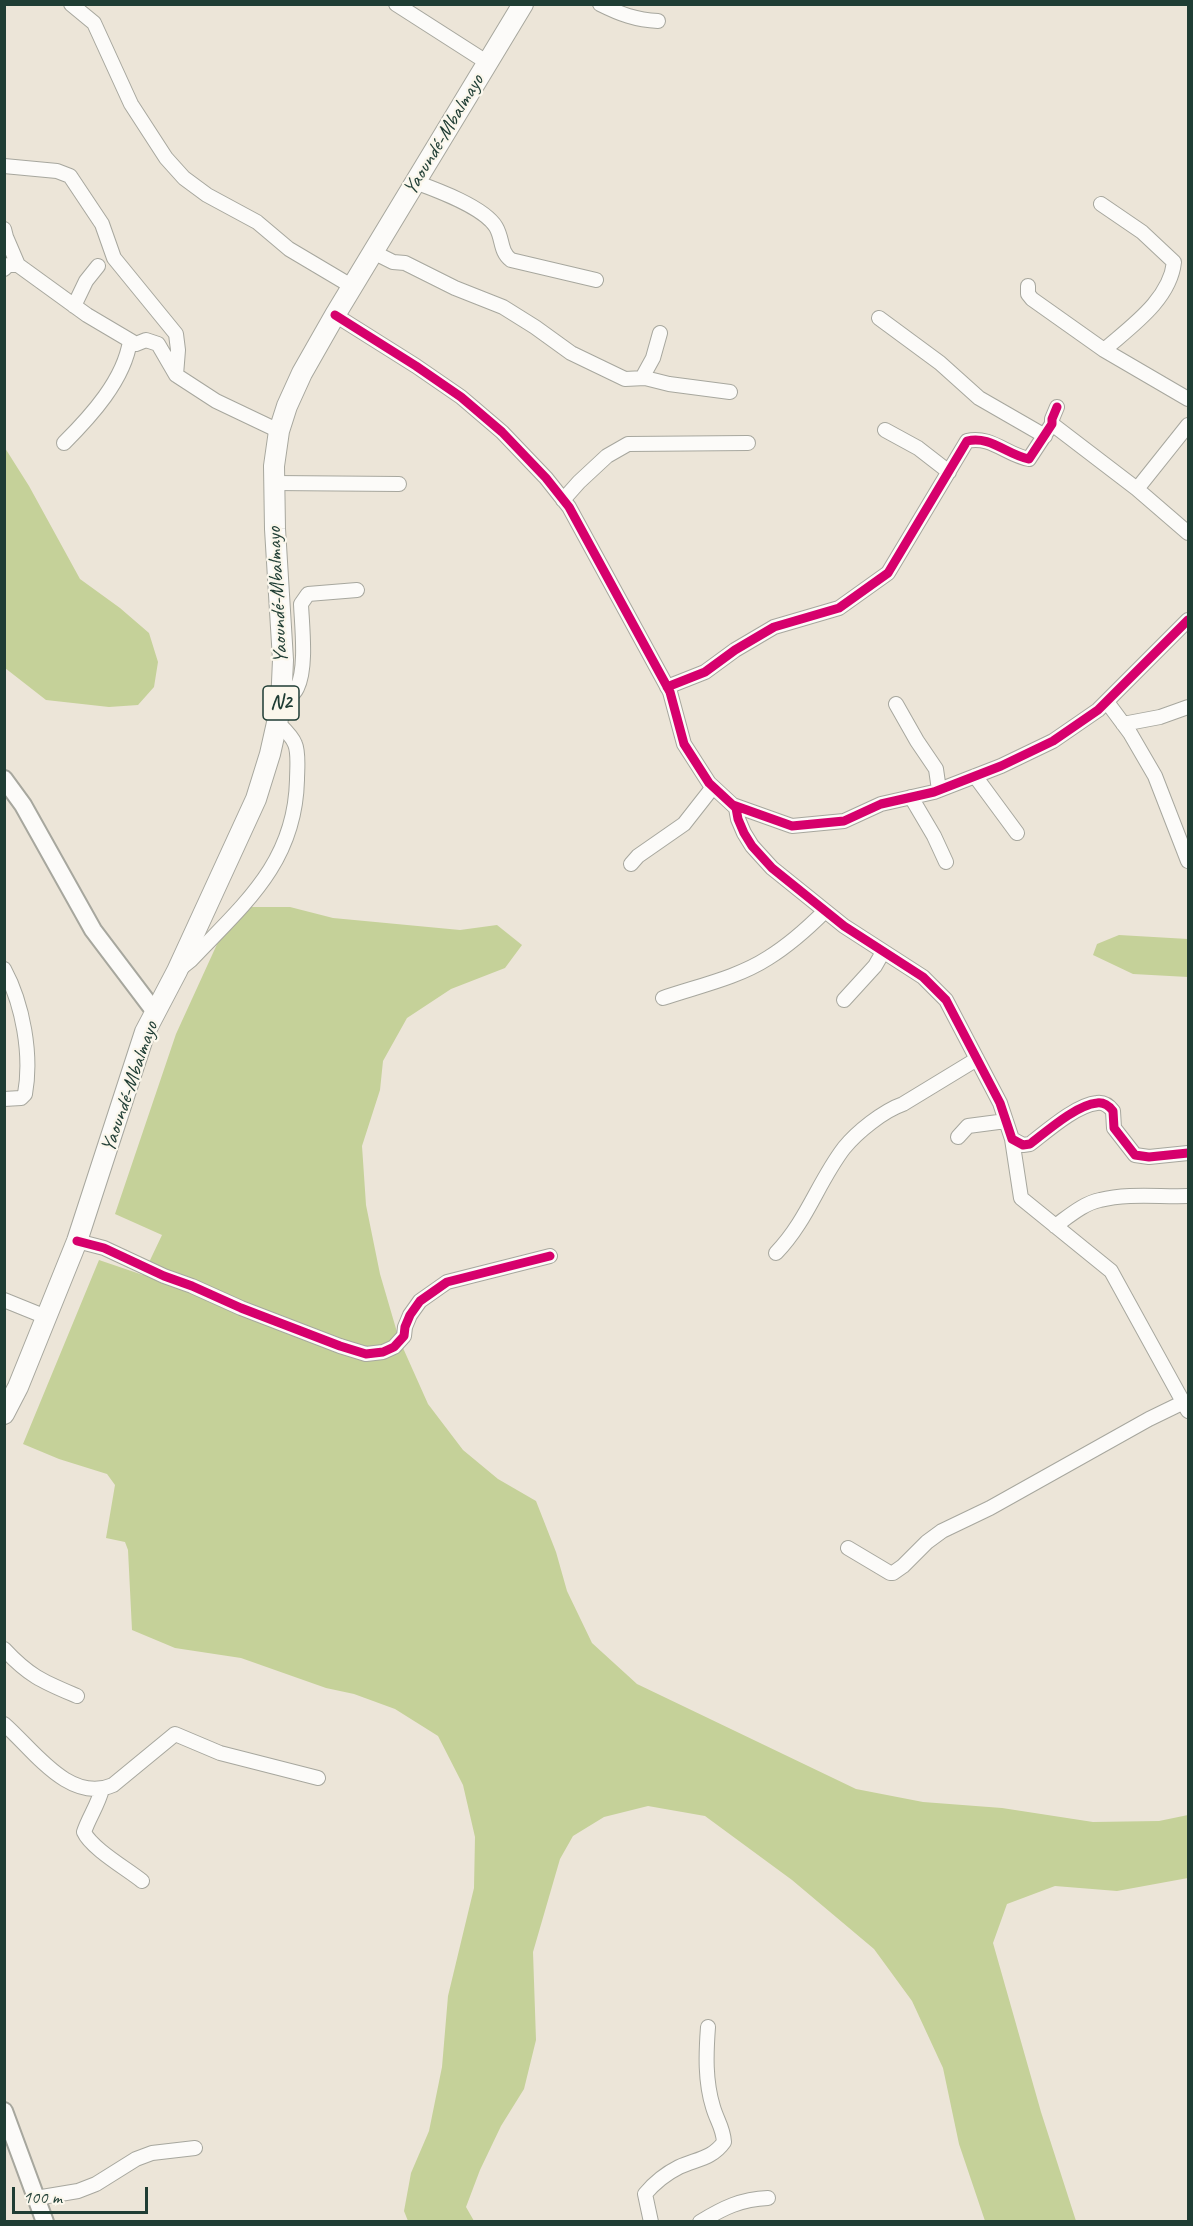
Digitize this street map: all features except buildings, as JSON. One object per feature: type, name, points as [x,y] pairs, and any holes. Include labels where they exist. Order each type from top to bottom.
[{"type":"highway","name":"Yaoundé-Mbalmayo","points":[[4,1414],[18,1387],[77,1241],[105,1161],[137,1053],[255,799],[279,713],[283,660],[274,483],[279,431],[287,406],[302,373],[335,315],[523,4]]},
{"type":"main road","points":[[4,779],[23,805],[93,930],[155,1012]]},
{"type":"main road","points":[[4,2111],[45,2222]]},
{"type":"street","points":[[70,4],[94,23],[131,104],[166,158],[184,178],[207,195],[256,222],[289,249],[353,287]]},
{"type":"street","points":[[396,4],[414,9],[488,63]]},
{"type":"street","points":[[600,4],[621,15],[639,20],[658,21]]},
{"type":"street","points":[[4,166],[57,171],[70,176],[102,224],[114,258],[176,334],[178,350],[176,375]]},
{"type":"street","points":[[415,182],[444,192],[486,217],[496,226],[501,237],[503,252],[511,260],[596,280]]},
{"type":"street","points":[[1101,204],[1142,232],[1174,262],[1173,273],[1154,304],[1104,350]]},
{"type":"street","points":[[4,229],[11,267],[130,341],[136,344],[146,340],[158,344],[176,375],[216,401],[279,431]]},
{"type":"street","points":[[373,252],[393,262],[405,263],[454,288],[503,307],[570,353],[625,379],[642,378],[730,392]]},
{"type":"street","points":[[74,306],[86,281],[98,266]]},
{"type":"street","points":[[1028,286],[1028,294],[1032,299],[1072,329],[1188,399]]},
{"type":"street","points":[[335,315],[460,397],[502,432],[546,478],[563,500],[603,567],[667,687],[684,744],[713,787],[736,808],[738,819],[752,846],[772,868],[825,911],[923,977],[946,1000],[1000,1103],[1012,1139],[1021,1198],[1111,1271],[1186,1407],[1149,1419],[990,1508],[942,1531],[893,1573],[848,1548]]},
{"type":"street","points":[[879,318],[940,363],[979,398],[1049,430],[1137,489],[1188,533]]},
{"type":"street","points":[[642,378],[653,358],[660,333]]},
{"type":"street","points":[[64,443],[80,427],[112,384],[123,364],[130,341]]},
{"type":"street","points":[[667,687],[705,672],[735,650],[774,627],[839,608],[888,573],[967,441],[976,439],[991,442],[1029,459],[1049,430],[1058,407]]},
{"type":"street","points":[[1137,489],[1188,425]]},
{"type":"street","points":[[885,430],[918,448],[949,472]]},
{"type":"street","points":[[563,500],[608,456],[628,444],[748,443]]},
{"type":"street","points":[[274,483],[399,484]]},
{"type":"street","points":[[177,971],[191,960],[256,891],[273,868],[289,834],[297,797],[295,744],[279,713],[296,692],[298,686],[302,666],[301,604],[303,599],[308,594],[357,590]]},
{"type":"street","points":[[733,805],[792,826],[844,821],[881,804],[939,790],[975,776],[1053,741],[1098,710],[1188,620]]},
{"type":"street","points":[[1107,702],[1155,776],[1188,861]]},
{"type":"street","points":[[896,704],[936,769],[939,790]]},
{"type":"street","points":[[1123,724],[1160,717],[1188,707]]},
{"type":"street","points":[[975,776],[1017,833]]},
{"type":"street","points":[[631,864],[638,856],[684,824],[713,787]]},
{"type":"street","points":[[911,797],[946,862]]},
{"type":"street","points":[[663,998],[739,972],[767,959],[810,926],[825,911]]},
{"type":"street","points":[[844,1000],[875,966],[883,952]]},
{"type":"street","points":[[4,969],[14,995],[29,1053],[25,1094],[21,1098],[4,1099]]},
{"type":"street","points":[[776,1253],[798,1228],[844,1148],[854,1138],[891,1109],[977,1059]]},
{"type":"street","points":[[1012,1139],[1023,1146],[1030,1144],[1082,1107],[1099,1102],[1108,1105],[1113,1110],[1114,1128],[1135,1155],[1149,1157],[1188,1153]]},
{"type":"street","points":[[958,1137],[968,1126],[1006,1121]]},
{"type":"street","points":[[1056,1226],[1073,1213],[1098,1200],[1146,1195],[1188,1196]]},
{"type":"street","points":[[77,1241],[104,1248],[241,1308],[366,1354],[383,1353],[394,1347],[404,1336],[410,1315],[420,1301],[447,1282],[550,1256]]},
{"type":"street","points":[[4,1300],[46,1317]]},
{"type":"street","points":[[4,1649],[36,1678],[77,1696]]},
{"type":"street","points":[[4,1724],[58,1776],[92,1790],[113,1785],[176,1734],[220,1753],[318,1778]]},
{"type":"street","points":[[102,1789],[98,1803],[88,1820],[84,1832],[86,1837],[142,1881]]},
{"type":"street","points":[[651,2222],[645,2194],[656,2181],[680,2167],[708,2157],[724,2142],[723,2130],[713,2109],[707,2082],[708,2027]]},
{"type":"street","points":[[36,2198],[78,2191],[96,2184],[136,2159],[152,2153],[195,2148]]},
{"type":"street","points":[[700,2222],[748,2199],[768,2198]]},
{"type":"green space","points":[[5,448],[29,486],[80,579],[120,608],[149,633],[158,662],[154,687],[138,705],[109,707],[46,700],[5,668]]},
{"type":"green space","points":[[234,907],[290,907],[333,918],[460,930],[497,925],[522,945],[505,968],[451,989],[407,1018],[383,1061],[380,1090],[362,1146],[366,1205],[380,1274],[399,1339],[428,1404],[463,1450],[498,1479],[536,1501],[556,1552],[567,1591],[592,1643],[637,1684],[856,1789],[923,1802],[1002,1808],[1093,1822],[1159,1821],[1188,1815],[1188,1878],[1117,1891],[1055,1886],[1007,1904],[993,1943],[1041,2112],[1076,2221],[985,2221],[959,2144],[943,2068],[912,2001],[874,1949],[792,1880],[705,1816],[648,1806],[604,1817],[573,1836],[560,1859],[533,1952],[536,2040],[524,2089],[501,2126],[480,2170],[466,2207],[474,2221],[408,2221],[404,2211],[411,2173],[429,2131],[442,2067],[448,1996],[474,1888],[475,1837],[463,1785],[438,1736],[395,1709],[241,1658],[175,1648],[132,1630],[128,1550],[125,1542],[106,1538],[115,1485],[107,1474],[59,1459],[23,1444],[99,1260],[143,1275],[162,1235],[115,1214],[176,1034]]},
{"type":"green space","points":[[1119,935],[1188,939],[1188,977],[1133,974],[1093,955],[1097,944]]},
{"type":"cycle path","points":[[335,315],[461,397],[502,432],[546,478],[569,507],[670,692],[684,744],[709,783],[736,808],[738,819],[752,846],[772,868],[844,926],[923,977],[946,1000],[1000,1103],[1012,1139],[1023,1145],[1030,1144],[1071,1113],[1100,1103],[1113,1111],[1114,1128],[1135,1155],[1149,1157],[1188,1153]]},
{"type":"cycle path","points":[[667,687],[705,672],[735,650],[774,627],[839,608],[888,573],[967,441],[991,443],[1029,459],[1052,424],[1057,407]]},
{"type":"cycle path","points":[[733,805],[792,826],[844,821],[881,804],[934,792],[1001,766],[1053,741],[1098,710],[1188,620]]},
{"type":"cycle path","points":[[77,1241],[104,1248],[241,1308],[366,1354],[383,1352],[394,1347],[404,1336],[410,1315],[420,1301],[447,1282],[550,1256]]}]
